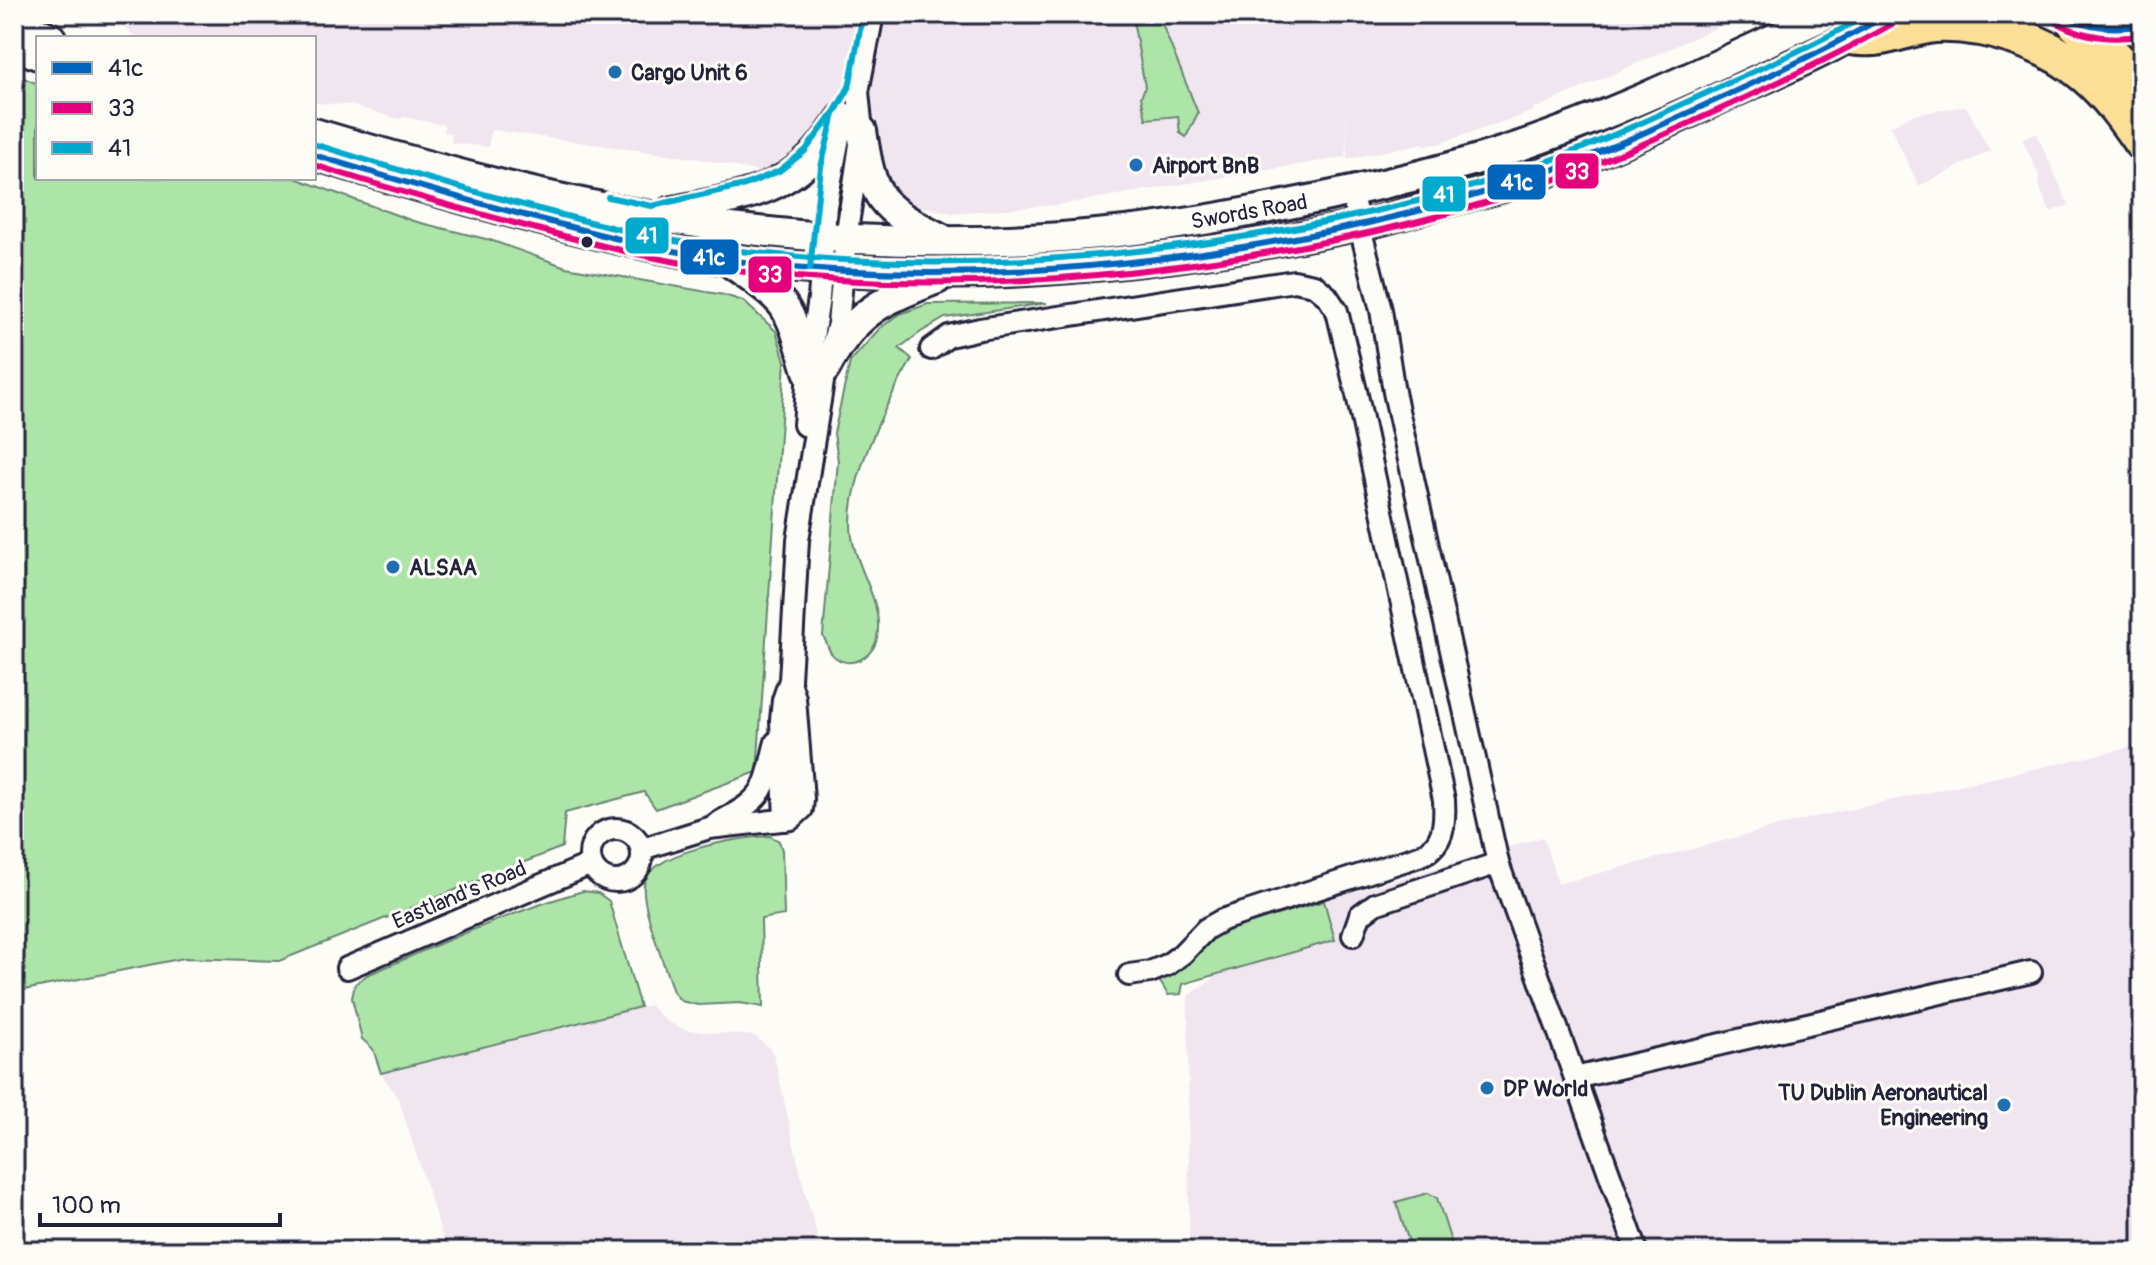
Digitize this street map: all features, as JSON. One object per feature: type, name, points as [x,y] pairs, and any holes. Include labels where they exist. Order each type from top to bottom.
[{"type":"highway","points":[[2069,18],[2116,59],[2142,89]]},
{"type":"highway","points":[[1838,25],[1874,37],[1933,24],[1964,25],[1996,30],[2028,41],[2062,58],[2086,75],[2111,100],[2142,142]]},
{"type":"main road","name":"Swords Road","points":[[316,134],[463,176],[652,216],[777,233],[949,241],[1134,231],[1351,192],[1463,164],[1518,147],[1838,25],[1889,14]]},
{"type":"main road","points":[[2069,18],[2104,28],[2142,25]]},
{"type":"main road","points":[[14,21],[47,36]]},
{"type":"main road","name":"Swords Road","points":[[316,156],[574,228],[726,260],[832,271],[949,274],[1064,268],[1174,258],[1360,226],[1515,183],[1618,145],[1831,47],[1838,25]]},
{"type":"main road","points":[[14,45],[36,54]]},
{"type":"main road","points":[[652,216],[748,195],[784,180],[852,124],[876,190],[889,208],[907,221],[949,241]]},
{"type":"main road","points":[[726,260],[774,295],[784,306],[817,370],[866,313],[882,302],[949,274]]},
{"type":"street","points":[[785,820],[781,720],[783,700],[790,680],[798,540],[817,370],[838,324],[832,271],[835,237],[873,14]]},
{"type":"street","points":[[1351,192],[1381,310],[1394,392],[1498,863],[1637,1251]]},
{"type":"street","points":[[931,349],[949,336],[980,329],[1294,281],[1314,285],[1327,296],[1337,311],[1444,800],[1446,819],[1442,832],[1432,849],[1413,858],[1222,920],[1206,929],[1167,965],[1150,972],[1129,975]]},
{"type":"street","points":[[642,849],[709,828],[785,820],[797,815],[802,809],[803,799],[795,698],[790,680]]},
{"type":"street","points":[[709,828],[745,807],[764,785],[781,720]]},
{"type":"street","points":[[607,829],[625,830],[632,834],[642,849],[639,867],[626,879],[609,881],[595,872],[591,864],[589,856],[594,839],[607,829]]},
{"type":"street","points":[[1353,935],[1360,915],[1375,904],[1498,863]]},
{"type":"street","name":"Eastland's Road","points":[[347,968],[591,864]]},
{"type":"street","points":[[1575,1078],[2031,972]]},
{"type":"shaded area","points":[[96,14],[1747,14],[1537,108],[1535,106],[1532,112],[1437,144],[1425,146],[1424,143],[1347,159],[1346,109],[1346,157],[1057,205],[952,213],[700,159],[491,130],[488,147],[451,143],[452,134],[444,132],[444,125],[404,117],[399,119],[350,105],[316,103],[316,36],[134,36],[119,21]]},
{"type":"shaded area","points":[[1966,106],[1990,151],[1919,186],[1890,126],[1912,115]]},
{"type":"shaded area","points":[[2036,133],[2069,205],[2050,212],[2039,186],[2039,175],[2022,139]]},
{"type":"shaded area","points":[[2142,745],[2142,1251],[1189,1251],[1188,996],[1213,979],[1221,961],[1225,929],[1543,837],[1558,884],[1807,819]]},
{"type":"shaded area","points":[[650,1005],[666,1021],[685,1030],[755,1036],[774,1055],[804,1189],[822,1251],[447,1251],[399,1100],[381,1073]]},
{"type":"green space","points":[[1132,14],[1158,14],[1198,113],[1186,137],[1180,133],[1178,116],[1146,119],[1141,97],[1145,87]]},
{"type":"green space","name":"ALSAA","points":[[14,74],[36,83],[36,180],[300,180],[413,221],[490,240],[566,267],[743,301],[776,331],[785,361],[757,772],[656,809],[644,792],[565,813],[562,847],[279,961],[184,958],[14,992]]},
{"type":"green space","points":[[1047,303],[945,318],[899,348],[912,359],[869,445],[854,494],[851,517],[855,550],[877,612],[877,638],[865,657],[851,662],[837,659],[823,636],[838,461],[834,433],[850,362],[880,328],[900,314],[928,304]]},
{"type":"green space","points":[[770,836],[779,841],[782,850],[784,915],[761,919],[763,1007],[740,1003],[698,1005],[681,1001],[673,992],[646,908],[644,885],[649,873],[662,863],[698,848]]},
{"type":"green space","points":[[583,891],[598,893],[609,901],[640,1007],[381,1073],[373,1049],[362,1039],[352,998],[355,984],[367,975],[474,930]]},
{"type":"green space","points":[[1324,901],[1335,940],[1183,984],[1181,994],[1168,995],[1156,975],[1214,933]]},
{"type":"green space","points":[[1428,1193],[1437,1198],[1454,1251],[1412,1251],[1396,1202]]},
{"type":"transit line","name":"41","points":[[810,269],[821,167],[834,114],[849,88],[863,14]]},
{"type":"transit line","name":"41","points":[[317,145],[579,220],[710,247],[861,261],[926,263],[1055,259],[1184,246],[1285,230],[1467,188],[1609,137],[1797,51],[1869,14]]},
{"type":"transit line","name":"41c","points":[[316,156],[573,228],[728,260],[793,267],[922,273],[1115,264],[1318,234],[1502,187],[1657,127],[1789,66],[1889,14]]},
{"type":"transit line","name":"41c","points":[[2062,14],[2101,27],[2142,25]]},
{"type":"transit line","name":"33","points":[[316,166],[552,233],[707,267],[859,281],[924,283],[1053,279],[1182,266],[1321,243],[1433,218],[1506,196],[1661,136],[1793,75],[1894,23]]},
{"type":"transit line","name":"33","points":[[2057,23],[2077,32],[2098,36],[2120,38],[2142,35]]},
{"type":"transit line","name":"41","points":[[608,197],[652,206],[745,185],[779,171],[805,151],[849,87]]},
{"type":"place","name":"Cargo Unit 6","points":[[615,72]]},
{"type":"place","name":"Airport BnB","points":[[1136,165]]},
{"type":"place","name":"ALSAA","points":[[393,567]]},
{"type":"place","name":"DP World","points":[[1487,1088]]},
{"type":"place","name":"TU Dublin Aeronautical Engineering","points":[[2004,1105]]}]
